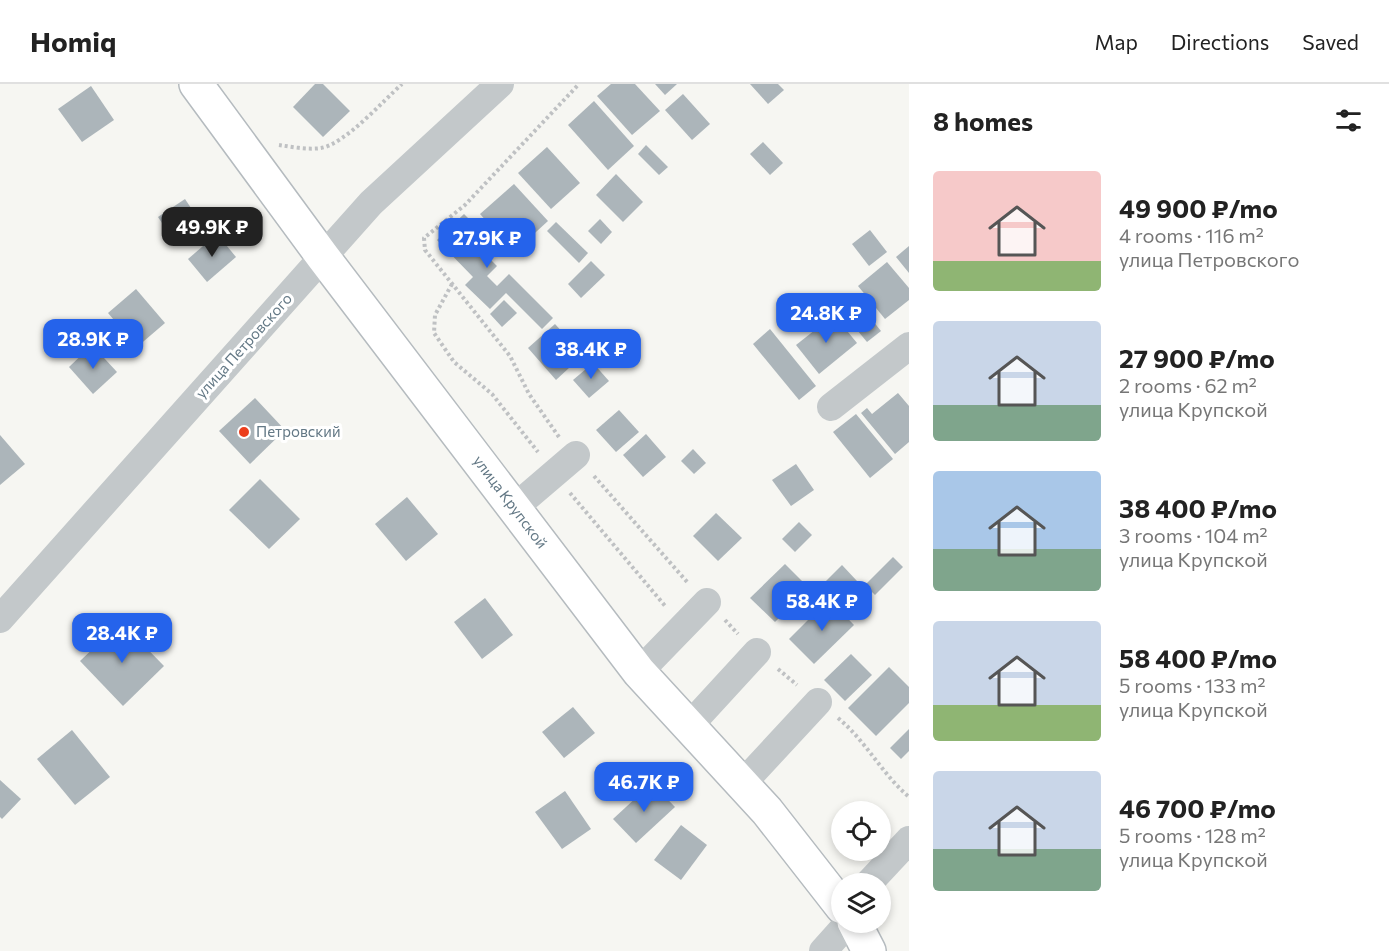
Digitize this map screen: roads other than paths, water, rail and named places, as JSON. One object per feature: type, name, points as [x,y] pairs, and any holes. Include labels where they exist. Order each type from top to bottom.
[{"type":"main road","name":"улица Крупской","points":[[196,84],[323,257],[639,672],[767,811],[831,893]]},
{"type":"main road","points":[[860,933],[869,951]]},
{"type":"street","name":"улица Петровского","points":[[0,619],[371,203],[500,84]]},
{"type":"street","points":[[831,407],[909,346]]},
{"type":"street","points":[[514,508],[576,456]]},
{"type":"street","points":[[639,672],[707,602]]},
{"type":"street","points":[[689,726],[757,652]]},
{"type":"street","points":[[742,784],[818,702]]},
{"type":"street","points":[[878,873],[909,840]]},
{"type":"street","points":[[823,951],[839,933]]},
{"type":"place","name":"Петровский","points":[[244,432]]}]
